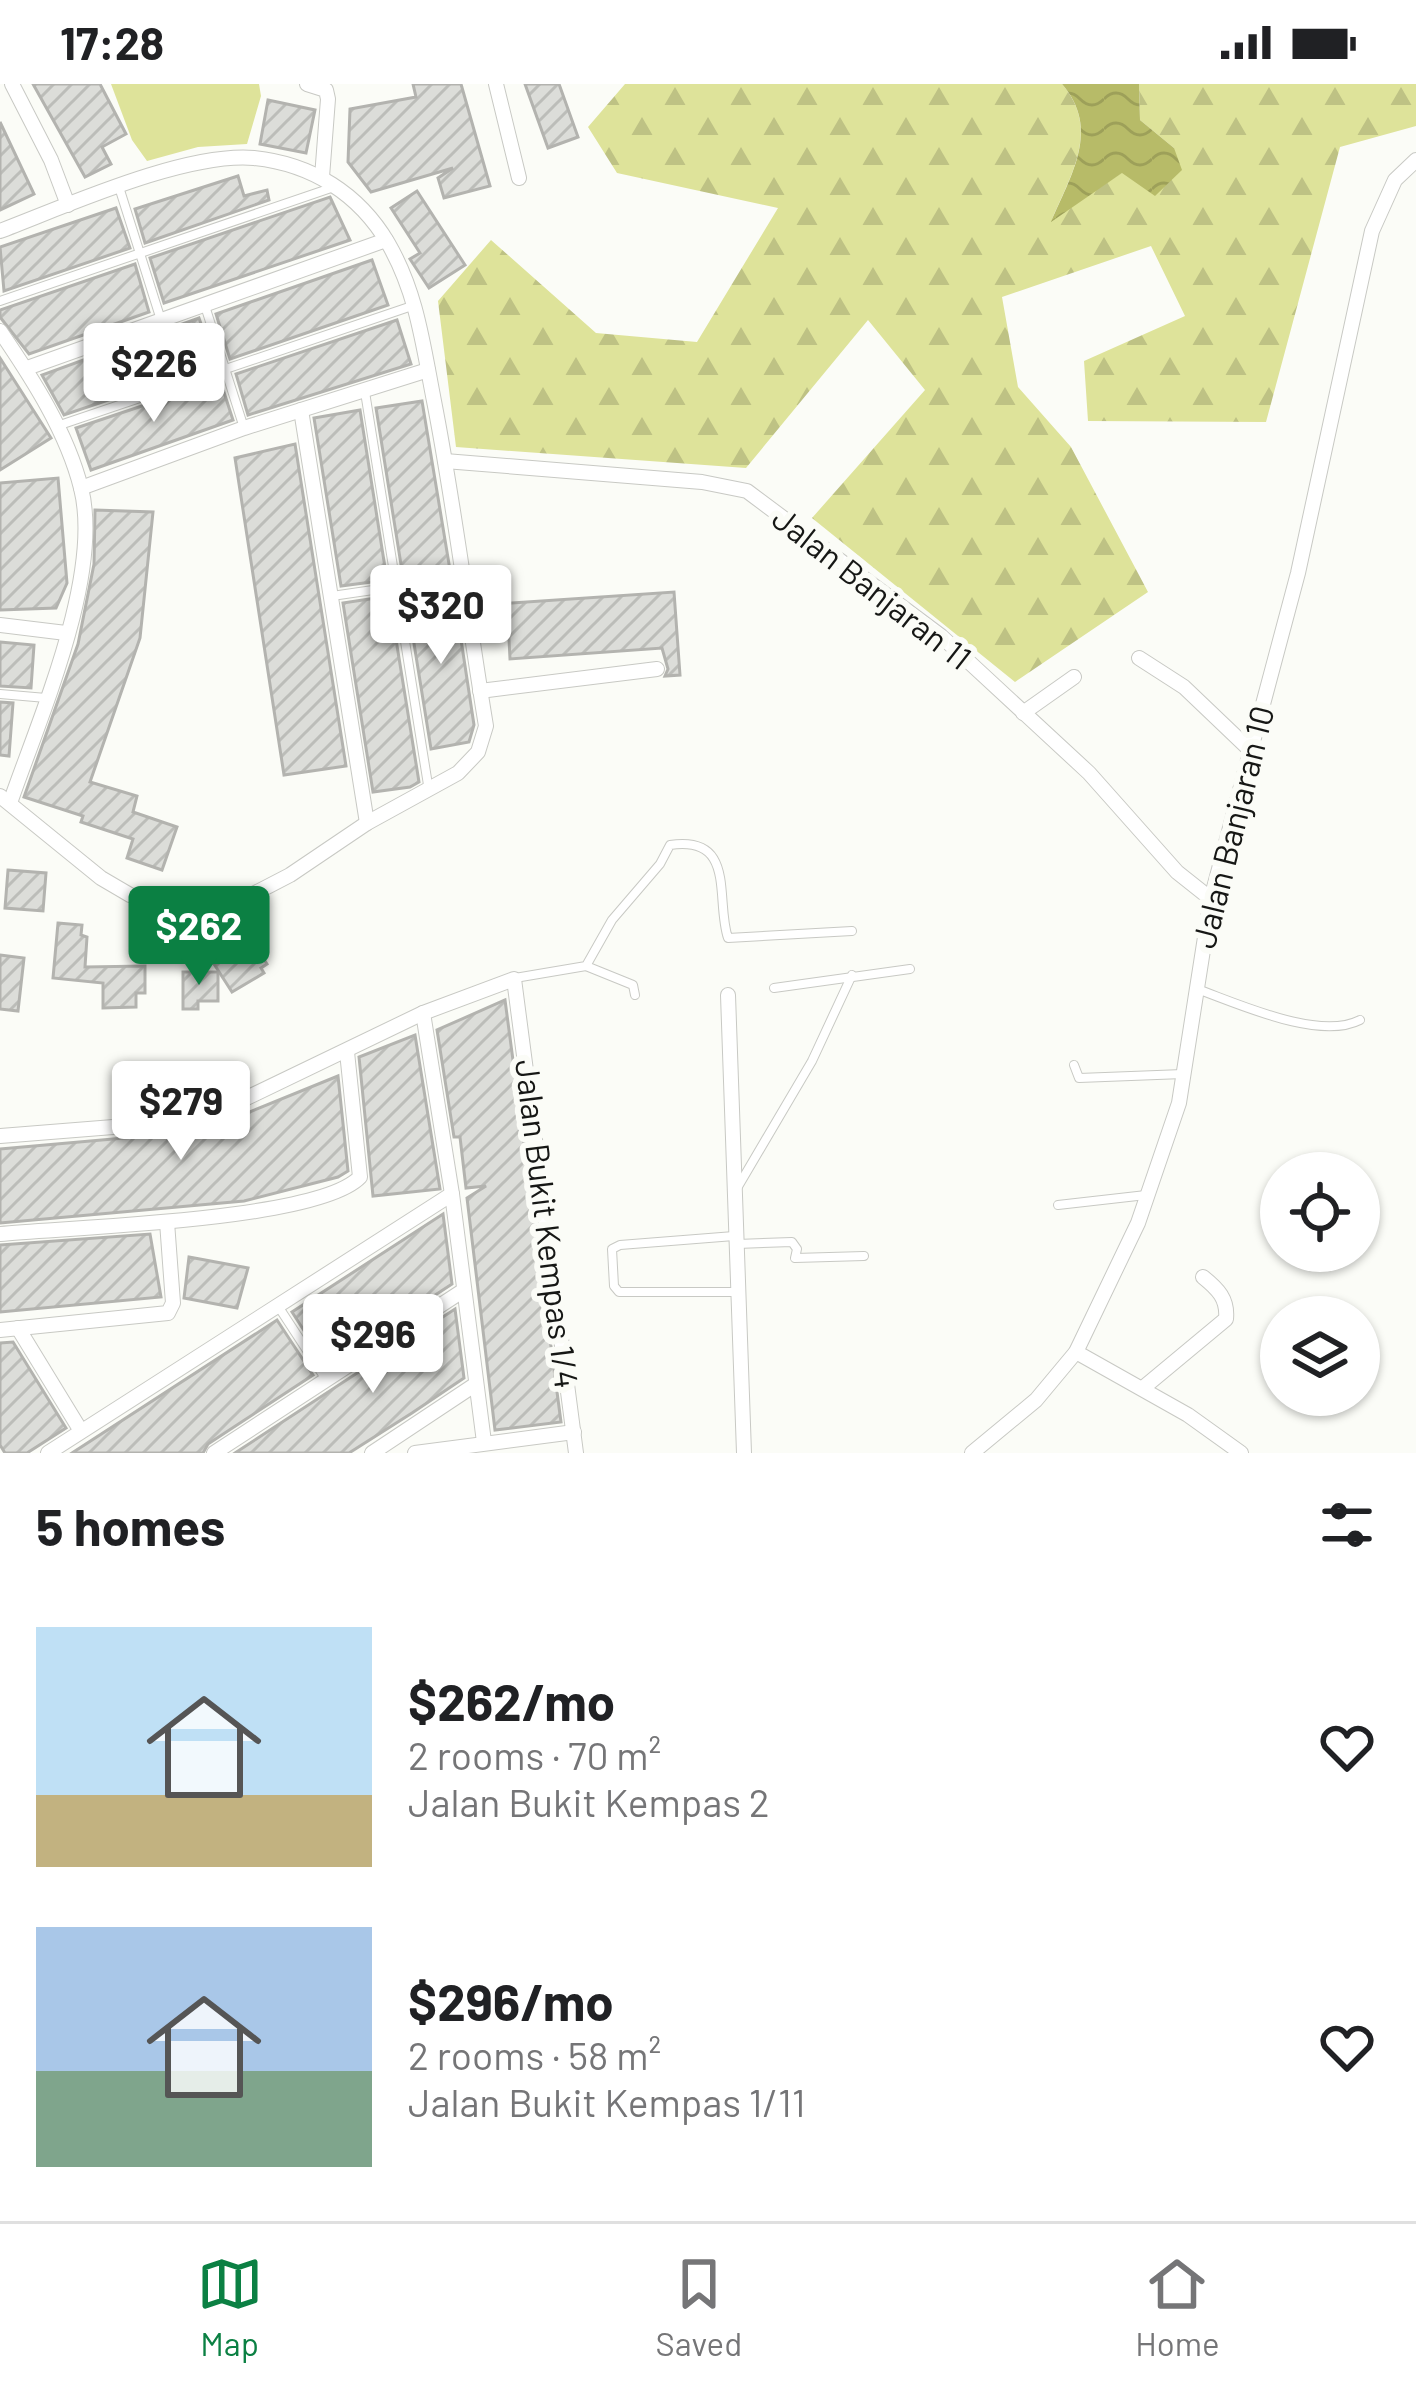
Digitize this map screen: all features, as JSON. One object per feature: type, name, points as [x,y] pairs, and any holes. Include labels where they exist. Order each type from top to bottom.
[{"type":"street","points":[[12,84],[68,205]]},
{"type":"street","points":[[307,84],[326,90],[328,99],[322,178]]},
{"type":"street","points":[[496,84],[519,178]]},
{"type":"street","points":[[0,231],[118,187],[204,163],[252,158],[337,186],[386,240],[416,304],[446,461],[486,726],[478,752],[458,773],[234,904],[170,906],[130,895],[101,878],[5,800],[47,698],[80,588],[83,544],[81,488],[27,368],[0,332]]},
{"type":"street","name":"Jalan Banjaran 10","points":[[978,1452],[1036,1400],[1076,1352],[1148,1195],[1185,1074],[1211,899],[1298,573],[1372,231],[1394,180],[1416,160]]},
{"type":"street","points":[[27,368],[386,240]]},
{"type":"street","points":[[81,488],[244,428],[428,370]]},
{"type":"street","points":[[301,410],[367,823]]},
{"type":"street","name":"Jalan Banjaran 11","points":[[446,461],[702,482],[747,491],[941,636],[1089,773],[1177,872],[1211,899]]},
{"type":"street","points":[[0,626],[66,632]]},
{"type":"street","points":[[1139,658],[1184,687],[1250,750]]},
{"type":"street","points":[[480,691],[657,669]]},
{"type":"street","points":[[1024,713],[1074,677]]},
{"type":"street","points":[[0,1136],[201,1120],[423,1013],[514,979]]},
{"type":"street","name":"Jalan Bukit Kempas 1/4","points":[[514,979],[576,1453]]},
{"type":"street","points":[[728,995],[744,1453]]},
{"type":"street","points":[[423,1013],[484,1442]]},
{"type":"street","points":[[0,1234],[167,1222],[245,1212],[341,1191],[360,1177],[347,1052]]},
{"type":"street","points":[[48,1453],[452,1194]]},
{"type":"street","points":[[0,1330],[168,1313],[173,1303],[167,1222]]},
{"type":"street","points":[[1143,1388],[1226,1318],[1228,1306],[1203,1277]]},
{"type":"street","points":[[214,1453],[464,1290]]},
{"type":"street","points":[[18,1328],[81,1431]]},
{"type":"street","points":[[1076,1352],[1143,1388],[1240,1453]]},
{"type":"street","points":[[372,1453],[476,1384]]},
{"type":"street","points":[[416,1453],[574,1432]]},
{"type":"lane","points":[[0,301],[337,186]]},
{"type":"lane","points":[[118,187],[161,320]]},
{"type":"lane","points":[[55,426],[416,304]]},
{"type":"lane","points":[[205,305],[244,428]]},
{"type":"lane","points":[[365,391],[429,791]]},
{"type":"lane","points":[[331,596],[462,577]]},
{"type":"lane","points":[[0,694],[47,698]]},
{"type":"lane","points":[[586,966],[612,920],[660,864],[670,845],[685,843],[707,850],[719,869],[728,938],[852,931]]},
{"type":"lane","points":[[514,979],[586,966],[633,985],[635,995]]},
{"type":"lane","points":[[774,988],[910,970]]},
{"type":"lane","points":[[734,1195],[812,1061],[852,975]]},
{"type":"lane","points":[[1196,988],[1314,1026],[1345,1028],[1360,1020]]},
{"type":"lane","points":[[1074,1065],[1079,1078],[1185,1074]]},
{"type":"lane","points":[[1058,1205],[1148,1195]]},
{"type":"lane","points":[[737,1292],[619,1292],[614,1286],[612,1249],[736,1240],[792,1242],[797,1249],[795,1258],[864,1256]]},
{"type":"lane","points":[[278,1305],[325,1378]]},
{"type":"green space","points":[[111,84],[259,84],[261,96],[247,144],[198,147],[147,161],[132,140]]},
{"type":"green space","points":[[625,84],[1062,84],[1073,101],[1081,134],[1074,168],[1052,219],[1123,172],[1174,148],[1140,120],[1139,84],[1416,84],[1416,126],[1340,147],[1266,422],[1088,421],[1084,361],[1185,316],[1151,246],[1002,297],[1018,387],[1071,447],[1148,592],[1015,682],[812,518],[925,390],[868,320],[746,468],[456,447],[438,301],[491,240],[596,333],[697,342],[778,208],[617,173],[588,127]]},
{"type":"water","points":[[1062,84],[1139,84],[1140,120],[1174,148],[1182,170],[1155,196],[1122,173],[1051,222],[1074,170],[1081,135],[1074,101]]},
{"type":"building","points":[[33,84],[100,84],[126,134],[102,147],[111,164],[85,177]]},
{"type":"building","points":[[413,84],[461,84],[490,186],[444,198],[438,178],[453,168],[371,192],[348,162],[350,109],[416,97]]},
{"type":"building","points":[[525,84],[559,84],[578,137],[548,148]]},
{"type":"building","points":[[268,100],[315,110],[306,153],[260,144]]},
{"type":"building","points":[[0,122],[34,194],[0,210]]},
{"type":"building","points":[[238,176],[244,196],[267,190],[269,200],[145,243],[135,209]]},
{"type":"building","points":[[417,191],[465,265],[429,288],[410,259],[420,253],[391,208]]},
{"type":"building","points":[[330,197],[350,240],[164,303],[150,258]]},
{"type":"building","points":[[116,208],[130,248],[4,291],[0,247]]},
{"type":"building","points":[[372,260],[388,305],[230,359],[216,314]]},
{"type":"building","points":[[135,264],[149,312],[29,354],[0,317],[0,310]]},
{"type":"building","points":[[199,318],[215,364],[64,415],[42,375]]},
{"type":"building","points":[[397,320],[411,364],[248,415],[236,374]]},
{"type":"building","points":[[0,358],[51,438],[0,470]]},
{"type":"building","points":[[220,380],[233,420],[91,470],[76,428]]},
{"type":"building","points":[[422,401],[450,570],[403,577],[376,408]]},
{"type":"building","points":[[360,410],[387,580],[341,586],[314,418]]},
{"type":"building","points":[[295,444],[346,766],[284,775],[235,458]]},
{"type":"building","points":[[58,478],[67,583],[56,608],[0,610],[0,483]]},
{"type":"building","points":[[95,510],[153,512],[140,638],[90,782],[137,796],[133,812],[177,827],[162,870],[127,858],[133,839],[24,797],[78,644],[94,564]]},
{"type":"building","points":[[453,587],[474,725],[469,742],[431,749],[406,594]]},
{"type":"building","points":[[674,592],[680,675],[665,676],[668,669],[662,648],[510,659],[508,620],[484,622],[483,605]]},
{"type":"building","points":[[389,596],[419,782],[373,792],[343,603]]},
{"type":"building","points":[[0,642],[34,645],[31,688],[0,686]]},
{"type":"building","points":[[0,702],[13,703],[9,756],[0,755]]},
{"type":"building","points":[[8,870],[46,873],[43,911],[5,908]]},
{"type":"building","points":[[58,923],[82,925],[81,935],[87,937],[85,967],[145,966],[145,993],[136,993],[136,1007],[103,1008],[103,983],[53,978]]},
{"type":"building","points":[[252,941],[267,964],[261,968],[264,973],[232,992],[214,964]]},
{"type":"building","points":[[0,955],[24,958],[18,1011],[0,1009]]},
{"type":"building","points":[[183,972],[218,972],[218,1001],[198,1001],[198,1009],[183,1009]]},
{"type":"building","points":[[505,1000],[561,1422],[495,1430],[467,1198],[486,1186],[466,1188],[437,1030]]},
{"type":"building","points":[[415,1035],[440,1189],[373,1196],[359,1057]]},
{"type":"building","points":[[338,1076],[348,1171],[338,1177],[244,1201],[0,1223],[0,1149],[203,1131]]},
{"type":"building","points":[[443,1214],[452,1284],[327,1366],[292,1312]]},
{"type":"building","points":[[150,1234],[161,1297],[0,1312],[0,1245]]},
{"type":"building","points":[[189,1257],[248,1268],[237,1308],[184,1298]]},
{"type":"building","points":[[455,1309],[464,1378],[412,1413],[349,1453],[235,1453]]},
{"type":"building","points":[[277,1320],[313,1375],[208,1444],[203,1453],[72,1453]]},
{"type":"building","points":[[13,1342],[66,1428],[27,1453],[5,1453],[0,1445],[0,1343]]}]
